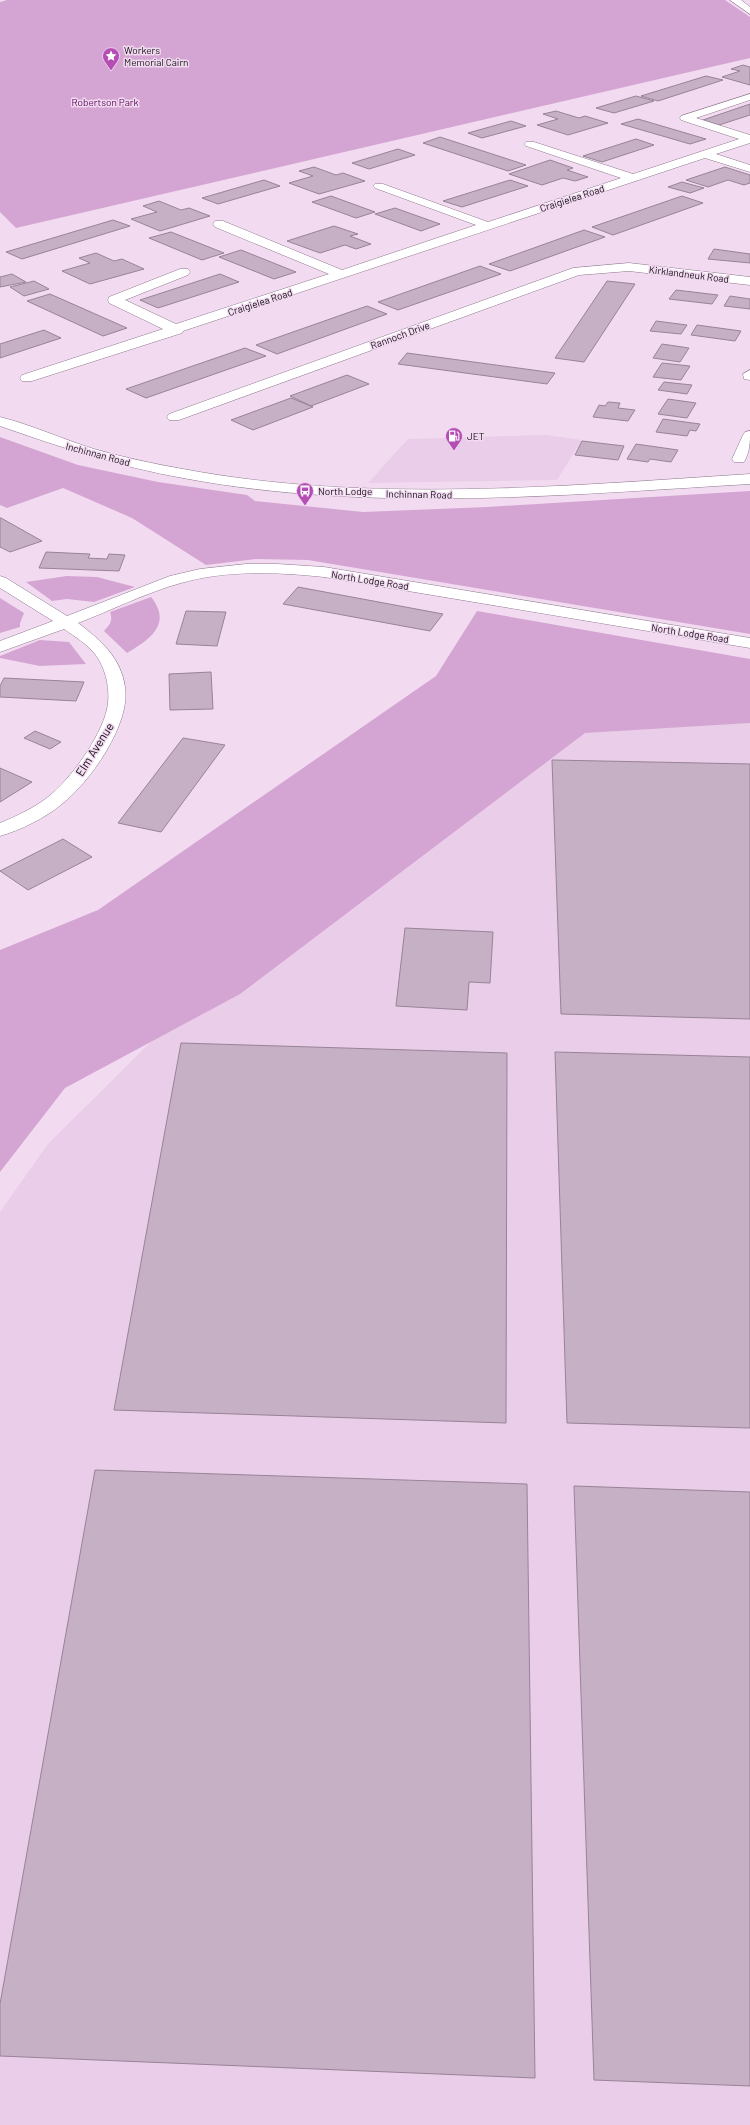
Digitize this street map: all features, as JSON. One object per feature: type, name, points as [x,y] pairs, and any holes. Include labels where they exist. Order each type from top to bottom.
[{"type":"street","points":[[734,0],[750,11]]},
{"type":"street","name":"Craigielea Road","points":[[750,97],[685,118],[750,139]]},
{"type":"street","name":"Craigielea Road","points":[[27,378],[177,330],[750,139]]},
{"type":"street","name":"Craigielea Road","points":[[530,144],[633,178]]},
{"type":"street","points":[[705,154],[750,169]]},
{"type":"street","points":[[379,186],[489,226]]},
{"type":"street","points":[[219,224],[343,275]]},
{"type":"street","name":"Kirklandneuk Road","points":[[629,267],[750,281]]},
{"type":"street","name":"Rannoch Drive","points":[[174,417],[577,271],[629,267]]},
{"type":"street","points":[[177,330],[114,300],[184,272]]},
{"type":"street","name":"Inchinnan Road","points":[[4,422],[55,442],[146,466],[236,482],[332,491],[413,495],[460,495],[750,479]]},
{"type":"street","points":[[739,459],[750,435]]},
{"type":"street","name":"North Lodge Road","points":[[0,647],[166,582],[186,577],[246,568],[286,567],[324,572],[750,643]]},
{"type":"street","name":"Elm Avenue","points":[[0,581],[67,622],[101,650],[112,668],[116,686],[116,708],[111,724],[83,771],[57,799],[22,821],[0,830]]},
{"type":"shaded area","points":[[546,435],[582,440],[557,480],[368,483],[408,439]]},
{"type":"shaded area","points":[[750,700],[750,2125],[0,2125],[0,1212],[48,1144],[191,1002],[570,712]]},
{"type":"green space","name":"Robertson Park","points":[[7,0],[725,0],[750,17],[750,58],[16,228],[0,212],[0,2]]},
{"type":"green space","points":[[0,437],[78,465],[158,482],[247,495],[255,501],[363,512],[487,507],[750,491],[750,634],[308,560],[256,559],[206,565],[132,518],[63,488],[7,508],[0,505]]},
{"type":"green space","points":[[67,576],[97,577],[135,587],[94,602],[67,599],[52,601],[26,582]]},
{"type":"green space","points":[[151,597],[160,615],[156,630],[143,643],[127,653],[104,631],[110,623],[110,612]]},
{"type":"green space","points":[[0,598],[24,613],[20,627],[0,633]]},
{"type":"green space","points":[[477,611],[750,659],[750,723],[585,733],[240,994],[65,1088],[0,1172],[0,950],[98,910],[436,676]]},
{"type":"green space","points":[[40,640],[69,642],[86,664],[40,666],[0,658],[0,656]]},
{"type":"building","points":[[743,65],[750,67],[750,85],[722,77],[740,71],[731,69]]},
{"type":"building","points":[[706,76],[723,80],[658,101],[641,96]]},
{"type":"building","points":[[636,96],[654,101],[614,113],[596,108]]},
{"type":"building","points":[[750,104],[750,115],[719,125],[703,120]]},
{"type":"building","points":[[556,111],[579,118],[585,116],[608,123],[568,135],[537,125],[558,119],[543,114]]},
{"type":"building","points":[[638,119],[706,139],[690,144],[621,124]]},
{"type":"building","points":[[511,121],[526,126],[482,138],[468,133]]},
{"type":"building","points":[[440,137],[526,165],[508,171],[423,143]]},
{"type":"building","points":[[636,139],[654,145],[602,162],[583,156]]},
{"type":"building","points":[[398,149],[415,155],[369,169],[352,163]]},
{"type":"building","points":[[550,160],[573,168],[567,170],[588,177],[575,181],[563,178],[542,185],[509,174]]},
{"type":"building","points":[[314,167],[336,175],[343,173],[365,181],[319,194],[289,183],[313,176],[299,171]]},
{"type":"building","points":[[725,167],[750,175],[750,183],[744,185],[728,180],[708,187],[686,180]]},
{"type":"building","points":[[264,180],[280,186],[218,204],[202,198]]},
{"type":"building","points":[[510,180],[528,186],[462,207],[443,201]]},
{"type":"building","points":[[682,182],[704,188],[690,193],[668,187]]},
{"type":"building","points":[[331,196],[375,212],[356,218],[312,202]]},
{"type":"building","points":[[682,196],[703,203],[613,235],[592,227]]},
{"type":"building","points":[[159,201],[181,210],[189,208],[210,216],[160,231],[131,219],[157,212],[143,206]]},
{"type":"building","points":[[395,208],[440,224],[421,231],[375,214]]},
{"type":"building","points":[[113,220],[130,226],[22,259],[6,252]]},
{"type":"building","points":[[334,226],[358,234],[350,236],[371,244],[356,249],[345,245],[320,253],[287,241]]},
{"type":"building","points":[[584,230],[605,237],[510,271],[489,264]]},
{"type":"building","points":[[171,232],[224,253],[202,260],[149,238]]},
{"type":"building","points":[[714,249],[750,254],[750,263],[708,259]]},
{"type":"building","points":[[241,250],[296,272],[274,279],[219,257]]},
{"type":"building","points":[[96,253],[114,261],[122,259],[144,269],[90,284],[62,271],[90,263],[79,258]]},
{"type":"building","points":[[480,266],[501,274],[398,310],[378,302]]},
{"type":"building","points":[[12,274],[26,282],[0,287],[0,277]]},
{"type":"building","points":[[220,274],[239,282],[158,308],[140,300]]},
{"type":"building","points":[[34,281],[49,289],[24,296],[10,287]]},
{"type":"building","points":[[607,281],[635,284],[584,362],[555,358]]},
{"type":"building","points":[[676,290],[718,295],[712,304],[669,299]]},
{"type":"building","points":[[50,294],[127,328],[103,336],[27,301]]},
{"type":"building","points":[[730,296],[750,299],[750,309],[724,306]]},
{"type":"building","points":[[367,306],[387,314],[277,354],[256,345]]},
{"type":"building","points":[[656,321],[687,325],[681,334],[650,331]]},
{"type":"building","points":[[697,325],[741,331],[735,341],[691,335]]},
{"type":"building","points":[[44,330],[61,338],[0,358],[0,344]]},
{"type":"building","points":[[662,344],[689,348],[680,362],[653,358]]},
{"type":"building","points":[[245,348],[266,356],[146,398],[126,389]]},
{"type":"building","points":[[407,353],[555,373],[547,384],[398,364]]},
{"type":"building","points":[[662,363],[690,366],[681,380],[653,377]]},
{"type":"building","points":[[347,375],[369,384],[311,406],[290,396]]},
{"type":"building","points":[[664,382],[692,385],[687,394],[658,390]]},
{"type":"building","points":[[291,398],[313,407],[253,430],[231,420]]},
{"type":"building","points":[[668,399],[696,403],[687,418],[658,414]]},
{"type":"building","points":[[608,402],[620,403],[618,408],[635,410],[628,421],[593,417],[599,405],[605,406]]},
{"type":"building","points":[[663,419],[700,424],[696,431],[690,430],[687,436],[656,432]]},
{"type":"building","points":[[582,441],[624,446],[618,460],[575,455]]},
{"type":"building","points":[[636,444],[678,450],[671,462],[650,459],[648,462],[627,459]]},
{"type":"building","points":[[0,518],[42,541],[10,552],[0,547]]},
{"type":"building","points":[[46,552],[90,554],[88,558],[107,559],[109,554],[125,555],[119,571],[39,568]]},
{"type":"building","points":[[298,587],[443,614],[430,631],[283,604]]},
{"type":"building","points":[[186,611],[226,612],[217,646],[176,644]]},
{"type":"building","points":[[211,672],[213,709],[170,710],[169,674]]},
{"type":"building","points":[[4,678],[84,682],[76,701],[0,697],[0,686]]},
{"type":"building","points":[[35,731],[61,742],[50,749],[24,738]]},
{"type":"building","points":[[183,738],[225,745],[161,832],[118,823]]},
{"type":"building","points":[[552,760],[750,764],[750,1019],[561,1014]]},
{"type":"building","points":[[0,768],[32,782],[0,802]]},
{"type":"building","points":[[63,839],[92,857],[28,890],[0,871]]},
{"type":"building","points":[[405,928],[493,932],[490,983],[469,982],[467,1010],[396,1006]]},
{"type":"building","points":[[181,1043],[507,1053],[506,1423],[114,1410]]},
{"type":"building","points":[[555,1052],[750,1057],[750,1428],[567,1423]]},
{"type":"building","points":[[95,1470],[527,1484],[535,2078],[0,2056],[0,2004]]},
{"type":"building","points":[[574,1486],[750,1492],[750,2086],[594,2080]]},
{"type":"place","name":"Workers Memorial Cairn","points":[[111,71]]},
{"type":"place","name":"JET","points":[[454,451]]},
{"type":"place","name":"North Lodge","points":[[305,506]]}]
